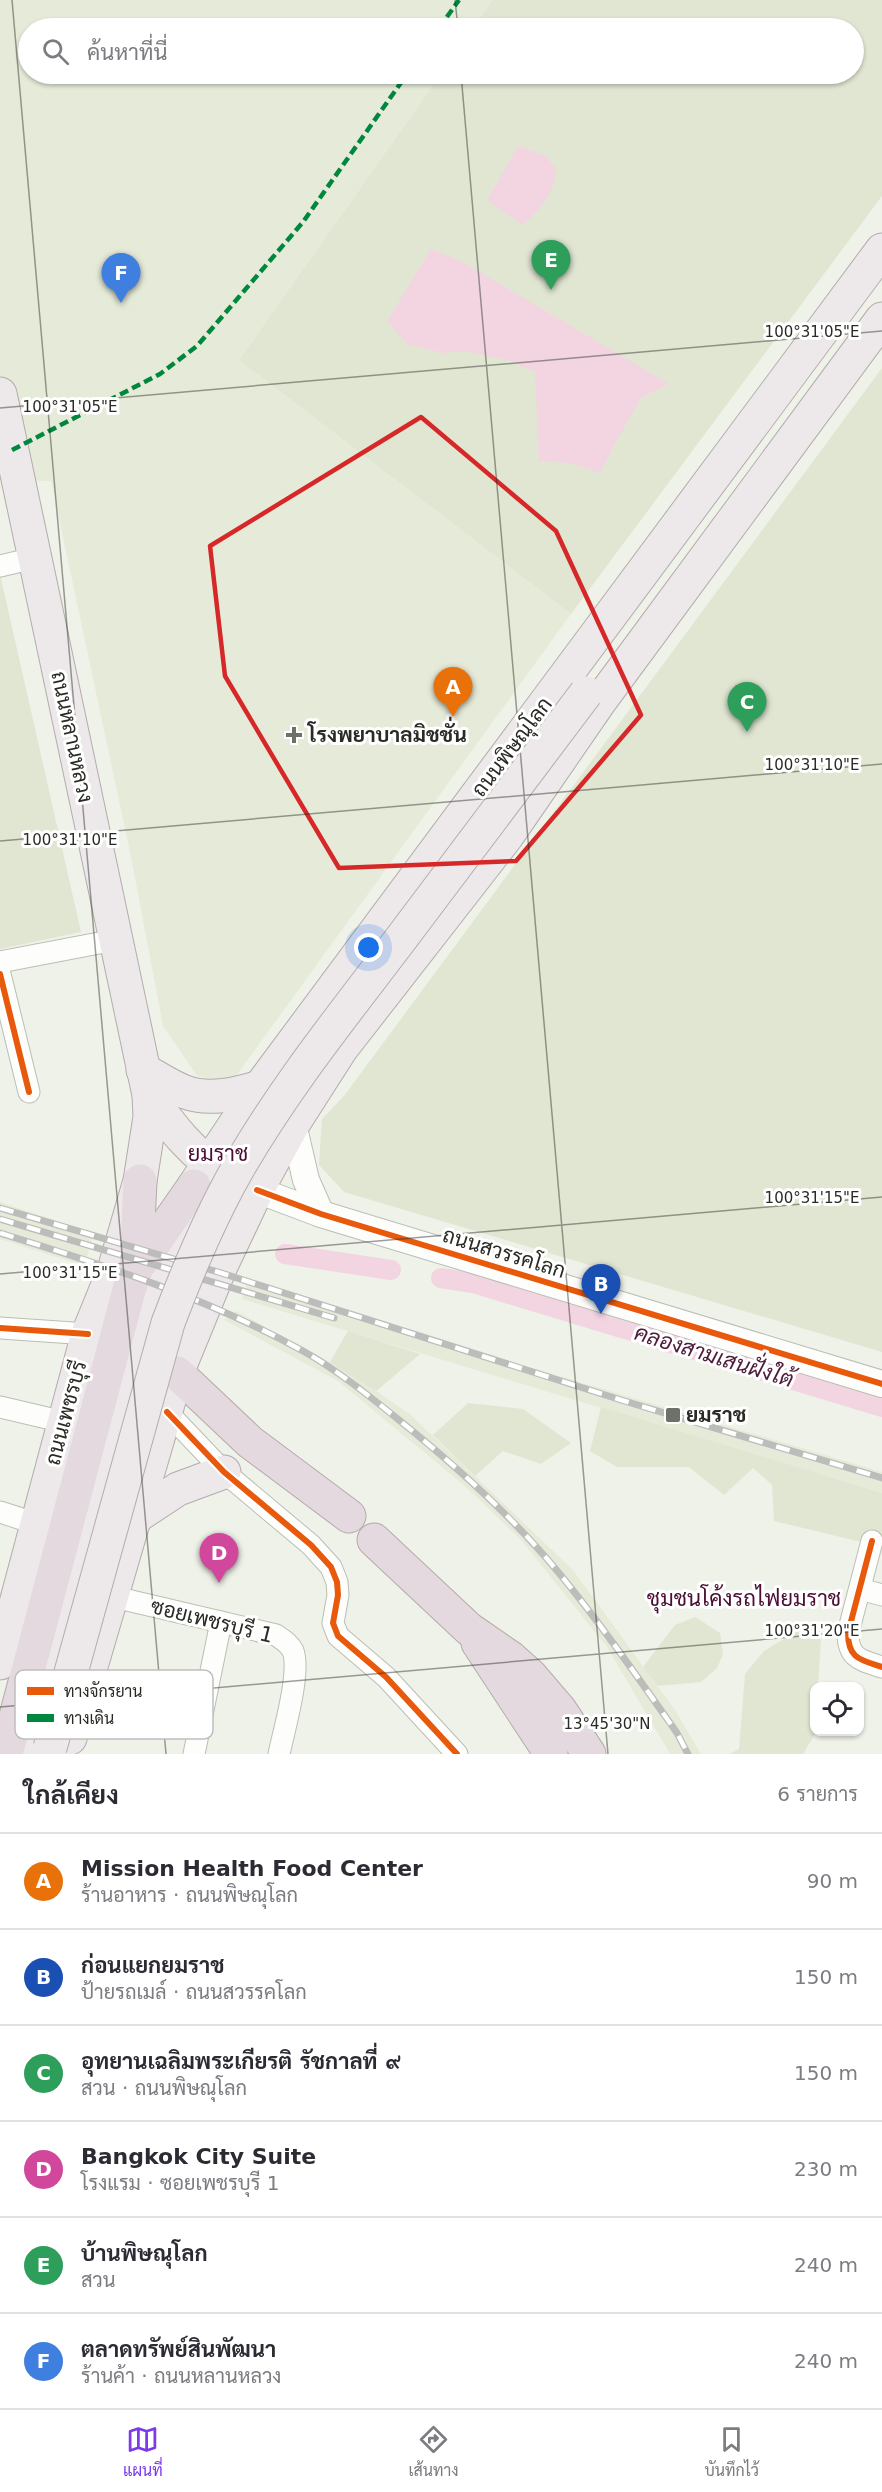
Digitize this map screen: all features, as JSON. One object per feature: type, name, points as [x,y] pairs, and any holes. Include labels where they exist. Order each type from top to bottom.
[{"type":"highway","points":[[136,1269],[201,1175]]},
{"type":"highway","points":[[27,1670],[114,1342],[136,1269],[140,1181]]},
{"type":"highway","points":[[177,1373],[250,1442],[349,1516]]},
{"type":"highway","points":[[374,1540],[469,1629],[511,1658],[530,1675],[560,1710],[589,1754]]},
{"type":"highway","points":[[469,1629],[542,1741]]},
{"type":"highway","points":[[6,1754],[15,1718]]},
{"type":"main road","name":"ถนนพิษณุโลก","points":[[134,1361],[167,1258],[201,1175],[260,1087],[882,250]]},
{"type":"main road","name":"ถนนพิษณุโลก","points":[[219,1270],[257,1190],[293,1124],[341,1049],[507,836],[600,701],[882,319]]},
{"type":"main road","name":"ถนนหลานหลวง","points":[[0,394],[7,465],[34,558],[146,1082],[201,1175],[257,1190]]},
{"type":"main road","points":[[70,1670],[168,1323],[189,1267],[210,1222],[267,1122],[318,1048],[670,581],[697,551],[738,515]]},
{"type":"main road","points":[[146,1082],[186,1093],[218,1096],[234,1095],[260,1087]]},
{"type":"main road","name":"ถนนเพชรบุรี","points":[[0,1663],[6,1619],[37,1524],[88,1334],[114,1270],[140,1181],[150,1117],[146,1082]]},
{"type":"main road","points":[[80,1670],[110,1596],[177,1373],[219,1270],[201,1175]]},
{"type":"main road","points":[[63,1670],[109,1440],[134,1361],[177,1373]]},
{"type":"main road","points":[[134,1518],[178,1489],[224,1472]]},
{"type":"street","points":[[0,566],[34,558]]},
{"type":"street","points":[[0,962],[115,940]]},
{"type":"street","points":[[0,974],[29,1092]]},
{"type":"street","points":[[293,1124],[306,1180],[321,1214]]},
{"type":"street","name":"ถนนสวรรคโลก","points":[[257,1190],[321,1214],[882,1384]]},
{"type":"street","points":[[0,1328],[88,1334]]},
{"type":"street","points":[[0,1407],[64,1422]]},
{"type":"street","points":[[167,1412],[224,1472],[311,1545],[330,1567],[337,1582],[338,1595],[333,1623],[338,1636],[386,1677],[457,1754]]},
{"type":"street","points":[[0,1512],[37,1524]]},
{"type":"street","points":[[872,1541],[848,1633],[848,1644],[859,1660],[882,1667]]},
{"type":"street","points":[[860,1589],[882,1595]]},
{"type":"street","name":"ซอยเพชรบุรี 1","points":[[110,1596],[276,1635],[286,1642],[292,1649],[297,1667],[279,1754]]},
{"type":"street","points":[[211,1670],[221,1622]]},
{"type":"street","points":[[194,1754],[197,1739]]},
{"type":"highlighted area","points":[[421,417],[556,531],[641,715],[516,861],[339,868],[225,676],[210,546]]},
{"type":"shaded area","name":"โรงพยาบาลมิชชั่น","points":[[0,0],[493,0],[480,18],[18,18],[18,84],[434,84],[239,360],[571,614],[231,1083],[197,1076],[163,1026],[131,857],[51,481],[0,480]]},
{"type":"shaded area","points":[[493,0],[882,0],[882,196],[571,614],[239,360],[434,84],[864,84],[864,18],[480,18]]},
{"type":"shaded area","points":[[518,146],[546,156],[556,169],[550,193],[541,207],[523,225],[487,200]]},
{"type":"shaded area","points":[[431,249],[463,262],[669,384],[641,398],[600,473],[570,463],[539,461],[535,372],[508,360],[464,351],[443,353],[407,344],[387,321]]},
{"type":"shaded area","points":[[882,368],[882,1352],[344,1192],[319,1165],[322,1119],[344,1096]]},
{"type":"shaded area","points":[[0,574],[81,932],[0,949]]},
{"type":"shaded area","points":[[0,1202],[93,1233],[85,1266],[0,1239]]},
{"type":"shaded area","points":[[247,1283],[882,1472],[882,1493],[242,1299]]},
{"type":"shaded area","points":[[236,1311],[349,1372],[411,1415],[573,1570],[675,1710],[701,1754],[670,1754],[607,1647],[522,1541],[466,1487],[338,1381],[224,1320]]},
{"type":"shaded area","points":[[348,1331],[420,1354],[376,1391],[330,1362]]},
{"type":"shaded area","points":[[468,1403],[523,1409],[571,1443],[541,1464],[503,1451],[475,1476],[433,1435]]},
{"type":"shaded area","points":[[601,1407],[882,1493],[882,1547],[774,1521],[772,1485],[753,1468],[724,1495],[689,1467],[617,1467],[590,1451]]},
{"type":"shaded area","points":[[695,1617],[720,1633],[723,1654],[717,1668],[701,1682],[658,1686],[643,1667],[675,1625]]},
{"type":"shaded area","points":[[810,1623],[821,1639],[818,1682],[810,1682],[810,1736],[814,1736],[803,1754],[730,1754],[739,1749],[745,1674],[764,1651]]},
{"type":"waterway","points":[[285,1254],[391,1270]]},
{"type":"waterway","name":"คลองสามเสนฝั่งใต้","points":[[441,1278],[473,1283],[882,1407]]},
{"type":"railway","points":[[0,1208],[218,1272],[621,1400],[882,1478]]},
{"type":"railway","points":[[0,1219],[334,1318]]},
{"type":"railway","points":[[0,1233],[155,1284],[229,1314],[303,1351],[364,1392],[462,1474],[541,1552],[575,1592],[620,1652],[677,1733],[688,1754]]},
{"type":"marked path","points":[[446,18],[459,0]]},
{"type":"marked path","points":[[12,450],[160,374],[197,346],[303,222],[400,84]]},
{"type":"cycle path","points":[[0,974],[29,1092]]},
{"type":"cycle path","points":[[257,1190],[321,1214],[882,1384]]},
{"type":"cycle path","points":[[0,1328],[88,1334]]},
{"type":"cycle path","points":[[167,1412],[224,1472],[311,1545],[331,1567],[337,1582],[338,1595],[333,1623],[338,1636],[386,1677],[457,1754]]},
{"type":"cycle path","points":[[872,1541],[848,1633],[853,1653],[857,1657],[882,1667]]},
{"type":"place","name":"บ้านพิษณุโลก","points":[[551,290]]},
{"type":"place","name":"ตลาดทรัพย์สินพัฒนา","points":[[121,303]]},
{"type":"place","name":"Mission Health Food Center","points":[[453,717]]},
{"type":"place","name":"อุทยานเฉลิมพระเกียรติ รัชกาลที่ ๙","points":[[747,732]]},
{"type":"place","name":"โรงพยาบาลมิชชั่น","points":[[294,735]]},
{"type":"place","name":"ก่อนแยกยมราช","points":[[601,1314]]},
{"type":"place","name":"ยมราช","points":[[673,1415]]},
{"type":"place","name":"Bangkok City Suite","points":[[219,1583]]},
{"type":"district","name":"ยมราช","points":[[218,1153]]},
{"type":"district","name":"ชุมชนโค้งรถไฟยมราช","points":[[744,1598]]}]
